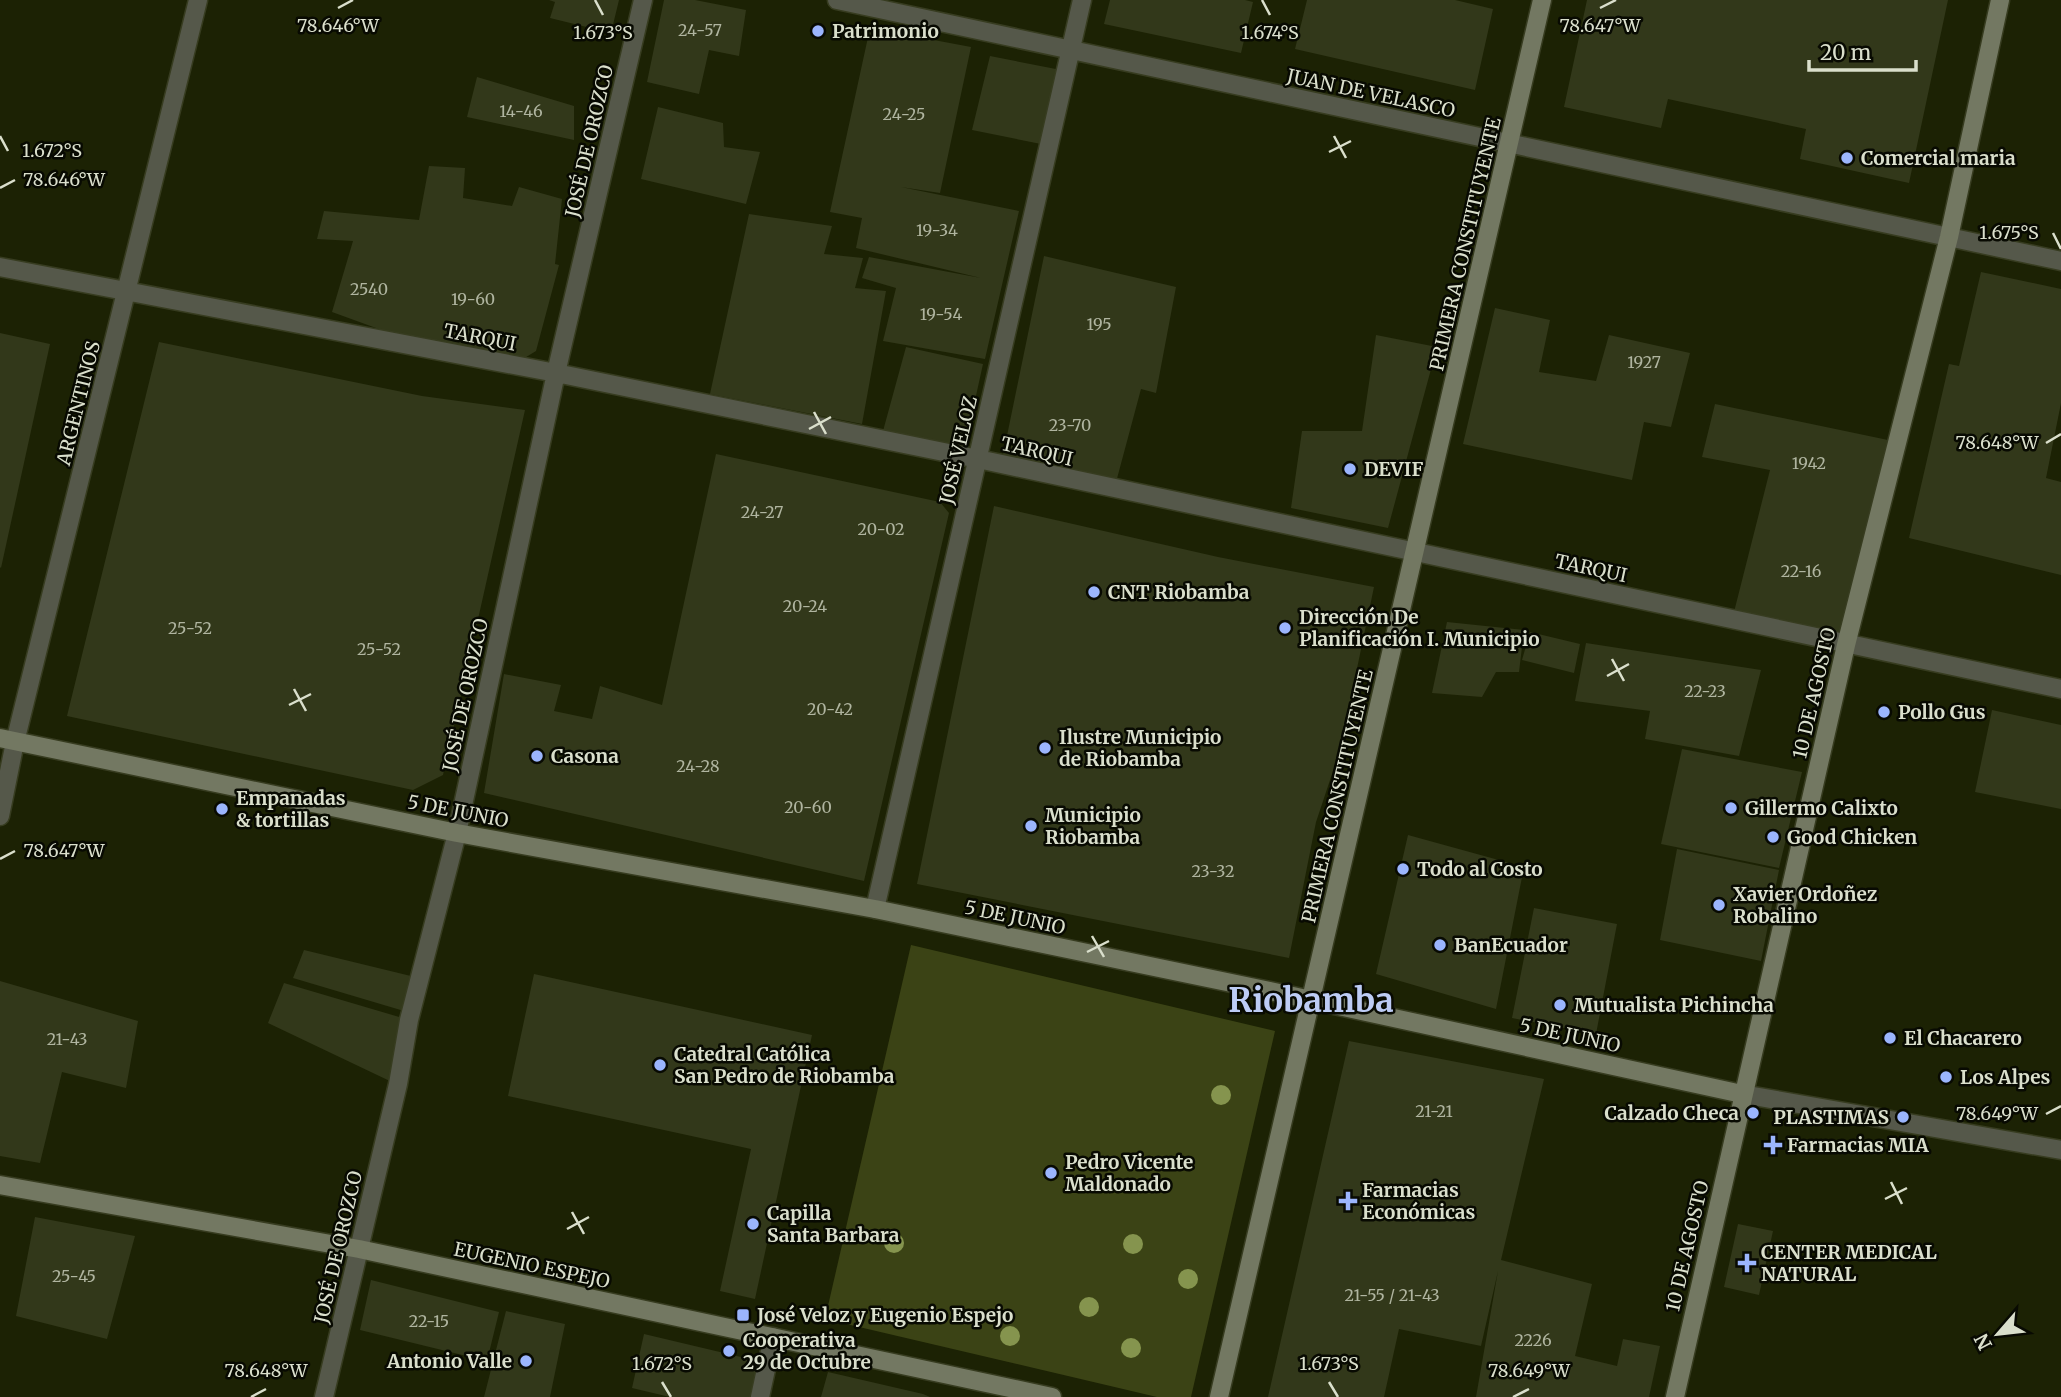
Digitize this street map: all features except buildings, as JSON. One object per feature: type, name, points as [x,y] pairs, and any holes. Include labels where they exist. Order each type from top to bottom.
[{"type":"main road","name":"PRIMERA CONSTITUYENTE","points":[[1219,1397],[1542,0]]},
{"type":"main road","name":"10 DE AGOSTO","points":[[1675,1397],[1846,645],[1949,237],[2000,0]]},
{"type":"main road","name":"5 DE JUNIO","points":[[8,740],[457,832],[876,909],[1312,999],[1742,1094]]},
{"type":"main road","name":"EUGENIO ESPEJO","points":[[0,1185],[359,1249],[1052,1397]]},
{"type":"street","name":"ARGENTINOS","points":[[0,816],[8,740],[127,291],[198,0]]},
{"type":"street","name":"JOSÉ DE OROZCO","points":[[324,1397],[410,1020],[457,832],[556,373],[643,0]]},
{"type":"street","name":"JUAN DE VELASCO","points":[[837,0],[2061,261]]},
{"type":"street","name":"JOSÉ VELOZ","points":[[876,909],[1082,0]]},
{"type":"street","name":"TARQUI","points":[[0,267],[556,373],[978,459],[2061,689]]},
{"type":"street","name":"5 DE JUNIO","points":[[1742,1094],[2061,1150]]},
{"type":"street","points":[[760,1397],[773,1338]]},
{"type":"green space","points":[[911,945],[1275,1031],[1191,1397],[1157,1397],[825,1319]]},
{"type":"place","name":"Patrimonio","points":[[818,31]]},
{"type":"place","name":"Comercial maria","points":[[1847,158]]},
{"type":"place","name":"DEVIF","points":[[1350,469]]},
{"type":"place","name":"CNT Riobamba","points":[[1094,592]]},
{"type":"place","name":"Dirección De Planificación I. Municipio","points":[[1285,628]]},
{"type":"place","name":"Pollo Gus","points":[[1884,712]]},
{"type":"place","name":"Ilustre Municipio de Riobamba","points":[[1045,748]]},
{"type":"place","name":"Casona","points":[[537,756]]},
{"type":"place","name":"Gillermo Calixto","points":[[1731,808]]},
{"type":"place","name":"Empanadas & tortillas","points":[[222,809]]},
{"type":"place","name":"Municipio Riobamba","points":[[1031,826]]},
{"type":"place","name":"Good Chicken","points":[[1773,837]]},
{"type":"place","name":"Todo al Costo","points":[[1403,869]]},
{"type":"place","name":"Xavier Ordoñez Robalino","points":[[1719,905]]},
{"type":"place","name":"BanEcuador","points":[[1440,945]]},
{"type":"place","name":"Mutualista Pichincha","points":[[1560,1005]]},
{"type":"place","name":"El Chacarero","points":[[1890,1038]]},
{"type":"place","name":"Catedral Católica San Pedro de Riobamba","points":[[660,1065]]},
{"type":"place","name":"Los Alpes","points":[[1946,1077]]},
{"type":"place","name":"Calzado Checa","points":[[1753,1113]]},
{"type":"place","name":"PLASTIMAS","points":[[1903,1117]]},
{"type":"place","name":"Farmacias MIA","points":[[1773,1145]]},
{"type":"place","name":"Pedro Vicente Maldonado","points":[[1051,1173]]},
{"type":"place","name":"Farmacias Económicas","points":[[1348,1201]]},
{"type":"place","name":"Capilla Santa Barbara","points":[[753,1224]]},
{"type":"place","name":"CENTER MEDICAL NATURAL","points":[[1747,1263]]},
{"type":"place","name":"José Veloz y Eugenio Espejo","points":[[743,1315]]},
{"type":"place","name":"Cooperativa 29 de Octubre","points":[[729,1351]]},
{"type":"place","name":"Antonio Valle","points":[[526,1361]]},
{"type":"district","name":"Riobamba","points":[[1311,1000]]}]
